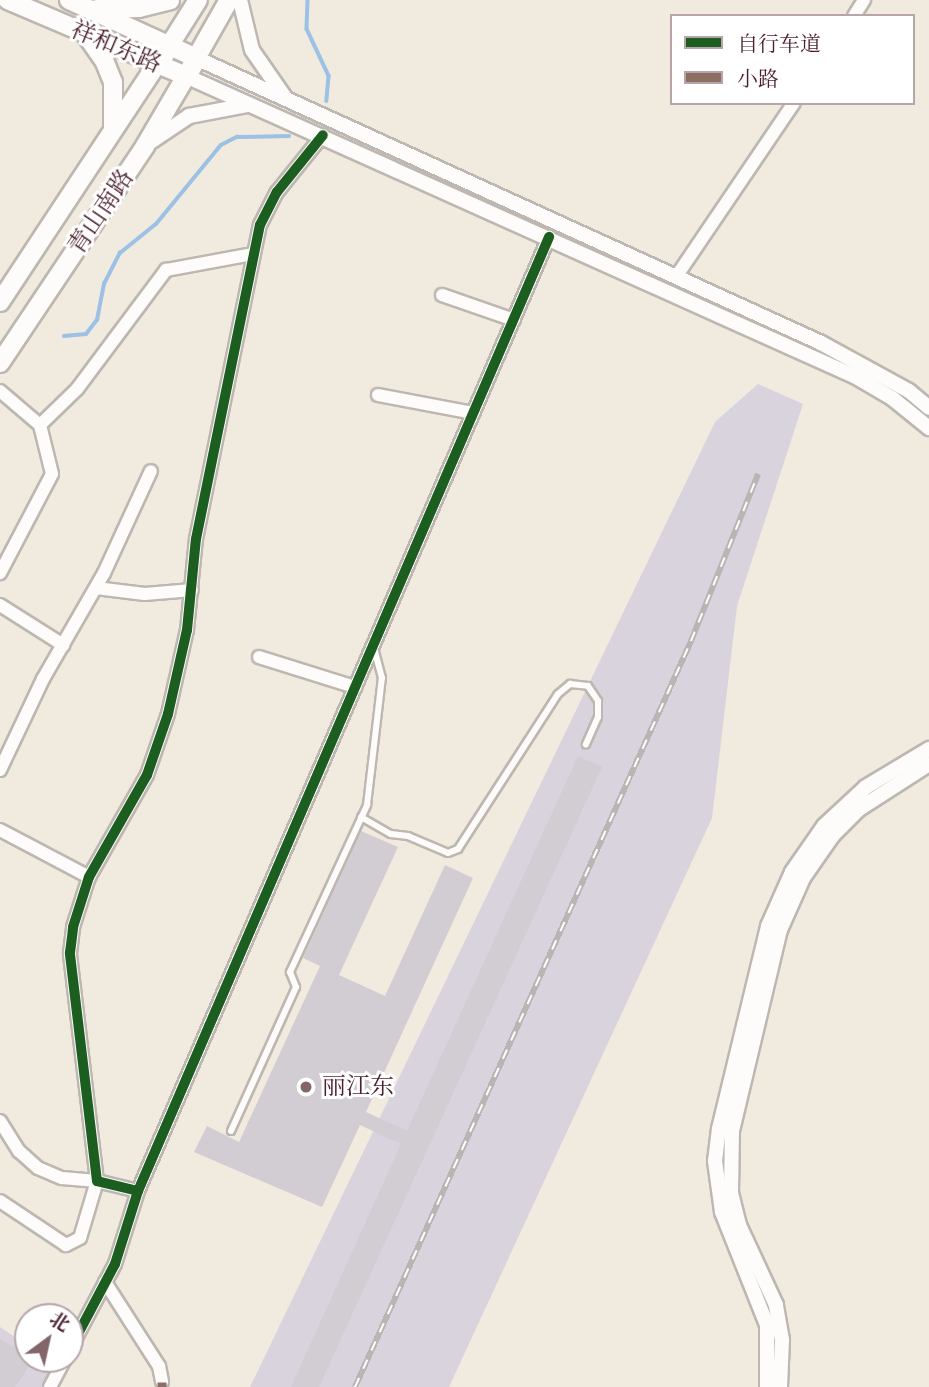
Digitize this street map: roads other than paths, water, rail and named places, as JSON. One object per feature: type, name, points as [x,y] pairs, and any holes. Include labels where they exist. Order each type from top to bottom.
[{"type":"highway","name":"青山南路","points":[[157,64],[169,46]]},
{"type":"highway","name":"青山南路","points":[[186,76],[196,58]]},
{"type":"main road","name":"祥和东路","points":[[8,0],[186,76]]},
{"type":"main road","name":"祥和东路","points":[[69,0],[93,5],[196,58]]},
{"type":"main road","points":[[93,5],[139,8],[170,0]]},
{"type":"main road","points":[[169,46],[198,0]]},
{"type":"main road","points":[[196,58],[239,2]]},
{"type":"main road","points":[[84,34],[104,60],[113,82],[112,132]]},
{"type":"main road","name":"青山南路","points":[[0,302],[157,64]]},
{"type":"main road","name":"青山南路","points":[[0,363],[145,146],[186,76]]},
{"type":"street","points":[[239,2],[260,64],[290,102]]},
{"type":"street","points":[[196,58],[854,360],[929,408]]},
{"type":"street","points":[[186,76],[260,106],[875,387],[929,428]]},
{"type":"street","points":[[676,277],[793,105]]},
{"type":"street","points":[[145,146],[166,129],[202,111],[260,106]]},
{"type":"street","points":[[0,1201],[66,1245],[80,1238],[97,1181],[70,953],[73,928],[89,877],[156,753],[180,664],[192,590],[196,539],[252,254],[270,203],[323,135]]},
{"type":"street","points":[[84,1322],[105,1282],[138,1191],[549,237]]},
{"type":"street","points":[[40,425],[77,389],[166,270],[252,254]]},
{"type":"street","points":[[442,295],[514,320]]},
{"type":"street","points":[[0,391],[40,425],[52,477],[0,573]]},
{"type":"street","points":[[378,395],[473,413]]},
{"type":"street","points":[[0,770],[63,645],[96,588],[151,471]]},
{"type":"street","points":[[96,588],[145,594],[192,590]]},
{"type":"street","points":[[0,605],[63,645]]},
{"type":"street","points":[[259,657],[355,687]]},
{"type":"street","points":[[767,1387],[767,1325],[722,1212],[715,1161],[719,1129],[768,926],[792,872],[830,819],[866,787],[929,749]]},
{"type":"street","points":[[780,1387],[782,1340],[776,1305],[739,1225],[729,1177],[732,1131],[780,930],[808,870],[859,809],[929,764]]},
{"type":"street","points":[[0,830],[89,877]]},
{"type":"street","points":[[0,1121],[19,1151],[38,1168],[62,1178],[97,1181],[138,1191]]},
{"type":"street","points":[[105,1282],[159,1366],[162,1382]]},
{"type":"lane","points":[[231,1131],[296,987],[290,972],[361,817],[369,793],[382,678],[373,644]]},
{"type":"lane","points":[[361,817],[391,834],[408,836],[448,853],[458,849],[558,694],[570,684],[588,686],[598,701],[598,717],[586,744]]},
{"type":"waterway","points":[[308,0],[307,29],[329,76],[327,101]]},
{"type":"waterway","points":[[64,336],[86,334],[97,320],[104,284],[120,253],[156,224],[221,145],[237,137],[289,136]]},
{"type":"railway","points":[[355,1387],[691,641],[758,474]]},
{"type":"place","name":"丽江东","points":[[306,1087]]}]
